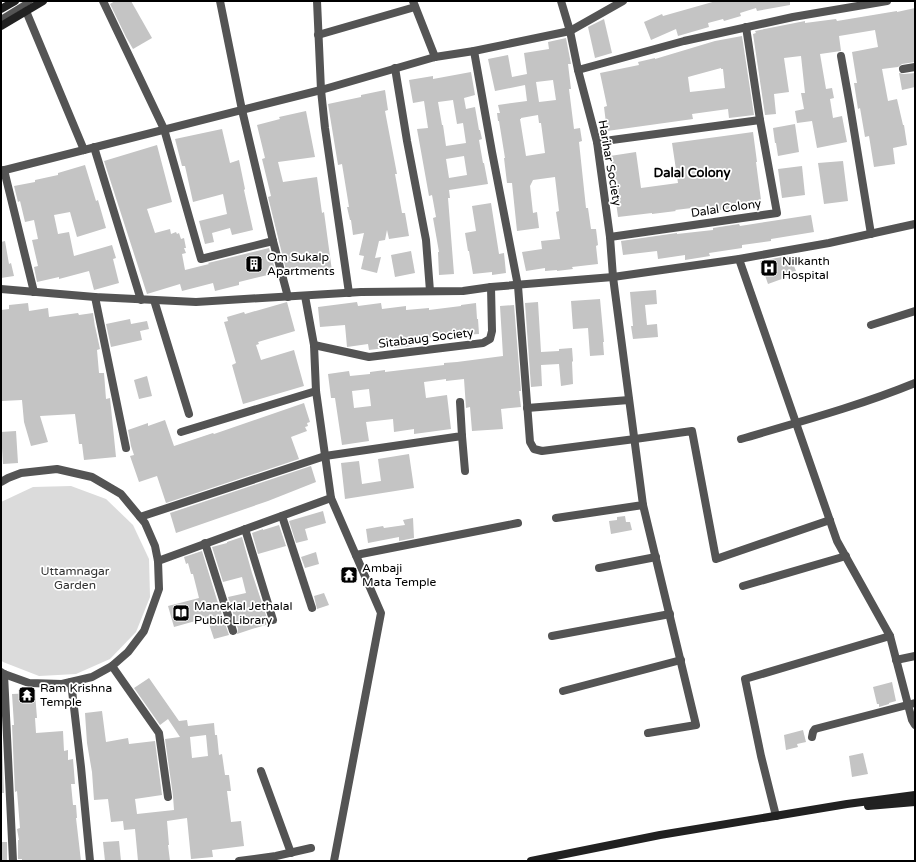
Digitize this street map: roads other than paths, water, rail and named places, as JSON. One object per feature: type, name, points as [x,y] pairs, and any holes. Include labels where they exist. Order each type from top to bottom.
[{"type":"main road","points":[[1,9],[15,1]]},
{"type":"main road","points":[[1,26],[43,1]]},
{"type":"main road","points":[[531,861],[660,835],[847,804],[915,795]]},
{"type":"main road","points":[[558,861],[663,840],[848,808],[915,802]]},
{"type":"street","points":[[103,1],[164,129],[201,259],[273,241]]},
{"type":"street","points":[[220,1],[242,110],[288,297]]},
{"type":"street","points":[[317,1],[320,90],[349,293]]},
{"type":"street","name":"Harihar Society","points":[[561,1],[570,31],[578,70],[597,142],[643,505],[696,725],[648,733]]},
{"type":"street","points":[[416,62],[570,31],[623,1]]},
{"type":"street","points":[[578,70],[684,41],[746,27],[793,17],[887,1]]},
{"type":"street","points":[[318,35],[414,4],[435,57]]},
{"type":"street","points":[[26,11],[84,150]]},
{"type":"street","points":[[597,142],[760,120],[746,27]]},
{"type":"street","points":[[34,292],[3,170],[320,90],[435,57],[471,51]]},
{"type":"street","points":[[471,51],[518,286],[530,442],[534,448],[542,451],[692,431],[716,559],[830,520]]},
{"type":"street","points":[[840,56],[851,113],[870,234]]},
{"type":"street","points":[[904,69],[915,67]]},
{"type":"street","points":[[396,68],[407,141],[426,240],[430,291]]},
{"type":"street","name":"Dalal Colony","points":[[610,237],[777,213],[760,120]]},
{"type":"street","points":[[94,147],[141,300]]},
{"type":"street","points":[[1,289],[95,297],[196,302],[349,293],[463,291],[491,287],[518,286],[613,277],[739,259],[915,224]]},
{"type":"street","points":[[739,259],[837,540],[890,636],[896,660],[912,704],[912,720],[915,725]]},
{"type":"street","name":"Sitabaug Society","points":[[314,345],[369,357],[483,343],[490,339],[492,331],[491,287]]},
{"type":"street","points":[[305,296],[314,345],[316,391],[331,498],[381,613],[334,861]]},
{"type":"street","points":[[95,297],[126,448]]},
{"type":"street","points":[[154,300],[189,414]]},
{"type":"street","points":[[872,325],[915,311]]},
{"type":"street","points":[[741,439],[888,394],[915,383]]},
{"type":"street","points":[[181,432],[316,391]]},
{"type":"street","points":[[527,408],[629,400]]},
{"type":"street","points":[[460,402],[465,471]]},
{"type":"street","points":[[140,517],[325,456],[462,436]]},
{"type":"street","points":[[1,482],[21,473],[57,469],[92,477],[121,494],[145,523],[155,546],[158,560],[159,589],[144,631],[128,652],[112,666],[92,676],[62,684],[29,683],[3,673],[13,861]]},
{"type":"street","points":[[158,560],[331,498]]},
{"type":"street","points":[[556,518],[643,505]]},
{"type":"street","points":[[282,516],[312,608]]},
{"type":"street","points":[[356,555],[518,524]]},
{"type":"street","points":[[245,529],[273,620]]},
{"type":"street","points":[[205,543],[233,630]]},
{"type":"street","points":[[743,586],[846,556]]},
{"type":"street","points":[[599,568],[656,557]]},
{"type":"street","points":[[552,636],[670,614]]},
{"type":"street","points":[[776,816],[761,756],[746,679],[890,636]]},
{"type":"street","points":[[896,660],[915,656]]},
{"type":"street","points":[[563,691],[681,660]]},
{"type":"street","points":[[112,666],[159,733],[168,797]]},
{"type":"street","points":[[71,682],[90,861]]},
{"type":"street","points":[[812,737],[815,729],[912,704]]},
{"type":"street","points":[[261,771],[291,853]]},
{"type":"street","points":[[239,861],[276,856],[311,848]]},
{"type":"lane","points":[[1,19],[30,1]]},
{"type":"place","name":"Om Sukalp Apartments","points":[[254,264]]},
{"type":"place","name":"Nilkanth Hospital","points":[[769,268]]},
{"type":"place","name":"Ambaji Mata Temple","points":[[349,575]]},
{"type":"place","name":"Maneklal Jethalal Public Library","points":[[181,613]]},
{"type":"place","name":"Ram Krishna Temple","points":[[27,695]]},
{"type":"district","name":"Dalal Colony","points":[[692,173]]},
{"type":"park label","name":"Uttamnagar Garden","points":[[75,578]]}]
